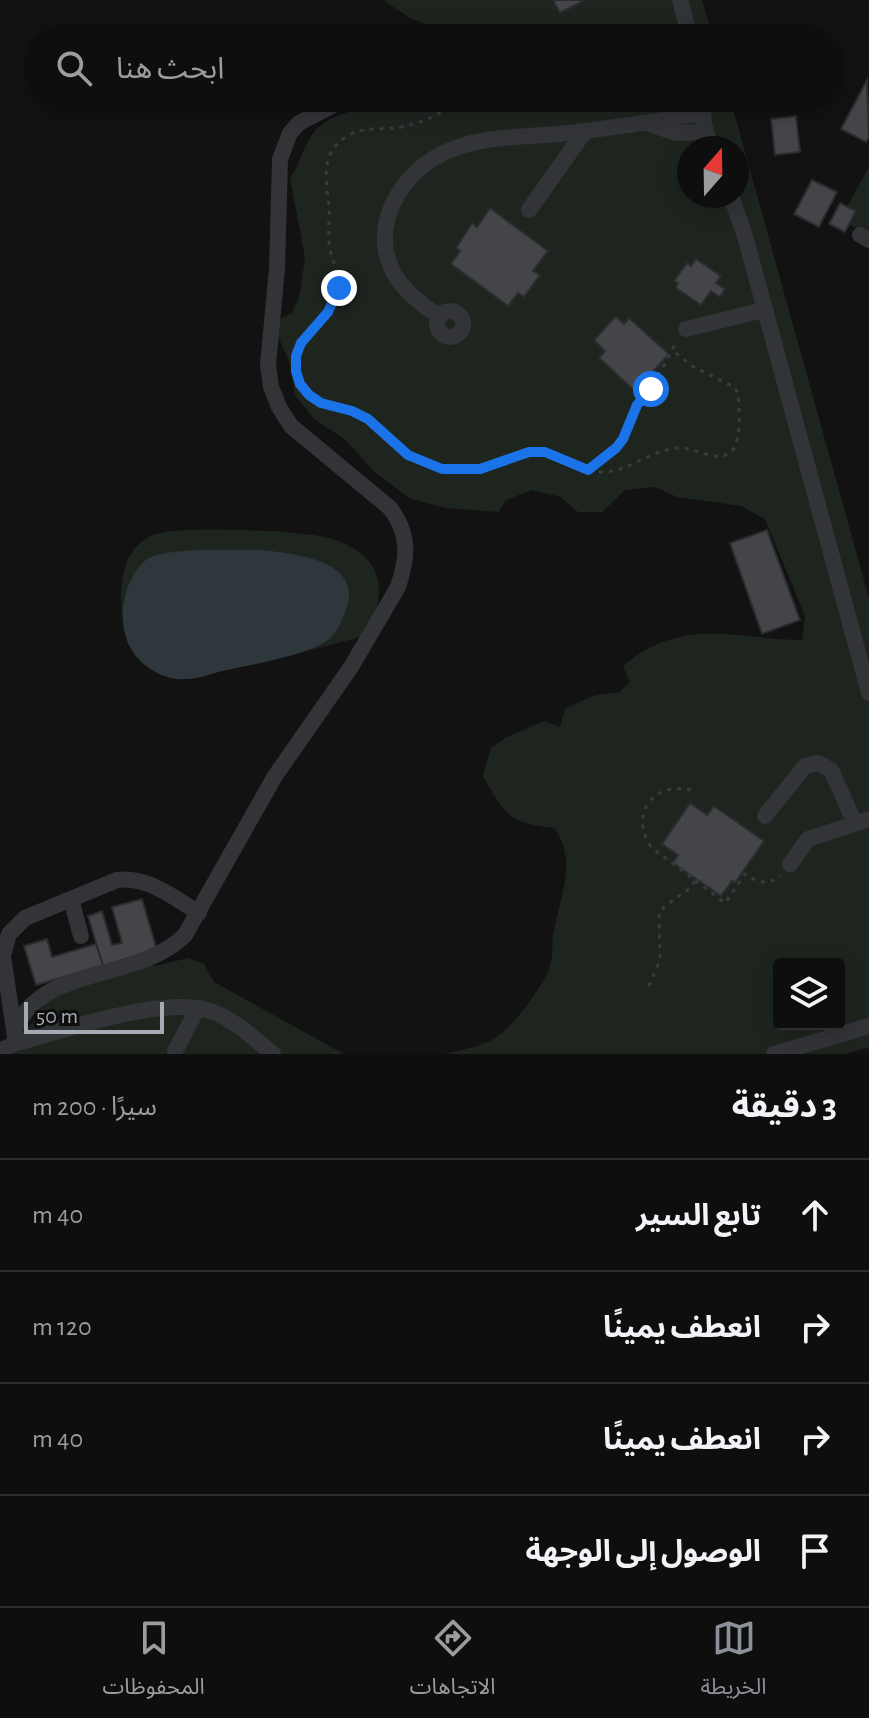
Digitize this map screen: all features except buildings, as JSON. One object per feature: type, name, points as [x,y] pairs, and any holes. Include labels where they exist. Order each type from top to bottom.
[{"type":"street","points":[[680,0],[686,24]]},
{"type":"street","points":[[0,1051],[15,1037],[25,1010],[43,994],[164,952],[185,935],[275,776],[374,629],[398,587],[407,546],[399,519],[390,508],[291,426],[271,387],[268,365],[277,269],[280,159],[290,133],[299,123],[320,112]]},
{"type":"street","points":[[439,316],[407,293],[391,270],[385,243],[388,216],[410,178],[431,159],[471,142],[650,124],[685,112]]},
{"type":"street","points":[[703,112],[707,136]]},
{"type":"street","points":[[650,124],[690,136]]},
{"type":"street","points":[[529,210],[585,131]]},
{"type":"street","points":[[735,208],[869,693]]},
{"type":"street","points":[[686,329],[763,310]]},
{"type":"street","points":[[765,816],[805,766],[818,763],[831,770],[862,821],[808,839],[790,864]]},
{"type":"street","points":[[15,1037],[3,956],[9,934],[25,918],[117,880],[136,880],[154,886],[199,913]]},
{"type":"street","points":[[71,899],[81,936]]},
{"type":"street","points":[[15,1037],[156,1008],[184,1006],[198,1008],[230,1021],[273,1054]]},
{"type":"street","points":[[175,1051],[198,1008]]},
{"type":"street","points":[[774,1054],[869,1026]]},
{"type":"path","points":[[440,112],[418,123],[354,133],[341,141],[326,165],[330,249],[339,288],[328,312],[301,343],[296,356],[300,384],[309,395],[321,403],[352,411],[368,419],[393,443],[425,463],[442,469],[480,469],[529,452],[545,452],[588,470],[605,472],[667,449],[694,449],[716,457],[733,450],[738,393],[734,387],[692,366],[672,350]]},
{"type":"path","points":[[588,470],[623,439],[637,405],[651,389],[686,329]]},
{"type":"path","points":[[691,790],[670,788],[652,799],[642,817],[642,828],[651,847],[695,881],[725,903],[745,874],[765,883],[775,880],[790,864]]},
{"type":"path","points":[[649,986],[660,960],[659,913],[695,881]]},
{"type":"shaded area","points":[[383,0],[702,0],[709,24],[426,24]]},
{"type":"shaded area","points":[[349,112],[734,112],[741,136],[677,136],[677,208],[749,208],[749,166],[869,598],[869,1047],[844,1054],[446,1054],[497,1037],[516,1019],[536,992],[551,962],[553,935],[565,880],[565,854],[554,828],[527,823],[510,815],[483,776],[491,748],[505,738],[544,721],[560,727],[565,709],[592,696],[619,692],[630,682],[623,666],[645,650],[666,641],[709,634],[802,640],[805,616],[765,519],[741,506],[677,497],[655,487],[625,490],[602,512],[578,512],[561,497],[532,490],[506,500],[499,512],[446,508],[411,499],[373,471],[346,440],[314,419],[295,395],[289,361],[277,334],[281,318],[292,313],[300,294],[305,257],[290,178],[310,138],[334,117]]},
{"type":"shaded area","points":[[869,167],[869,234],[840,220]]},
{"type":"shaded area","points":[[192,530],[278,531],[335,540],[364,556],[378,579],[379,592],[372,621],[364,636],[285,657],[329,640],[262,550],[174,552],[150,557],[124,596],[122,620],[122,585],[127,562],[139,544],[149,537]]},
{"type":"shaded area","points":[[262,550],[323,563],[336,570],[345,580],[349,593],[346,609],[331,637],[318,646],[291,655],[191,679],[159,674],[137,658],[126,636],[123,609],[131,580],[147,559],[184,551]]},
{"type":"shaded area","points":[[188,958],[204,964],[214,982],[344,1054],[0,1054],[0,1041],[7,1042],[31,1025],[45,1000],[133,967]]},
{"type":"route","points":[[339,288],[328,312],[301,343],[296,356],[300,384],[321,403],[352,411],[368,419],[408,455],[442,469],[480,469],[529,452],[545,452],[588,470],[623,439],[637,405],[651,389]]}]
